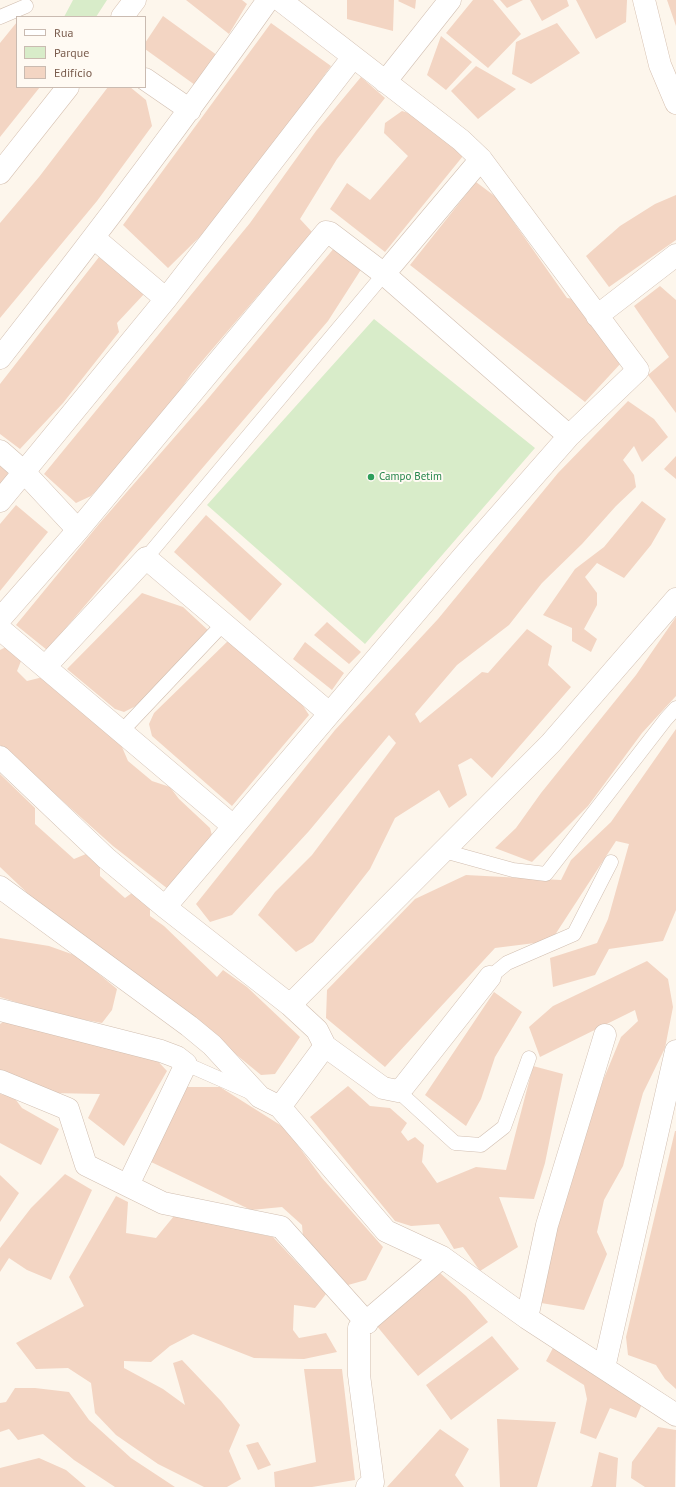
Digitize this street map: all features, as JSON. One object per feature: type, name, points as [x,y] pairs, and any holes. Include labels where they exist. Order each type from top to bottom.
[{"type":"street","points":[[123,16],[135,0]]},
{"type":"street","points":[[0,358],[94,238],[190,110],[268,0]]},
{"type":"street","points":[[165,907],[569,436],[638,370],[481,159],[461,140],[280,0]]},
{"type":"street","points":[[385,82],[450,0]]},
{"type":"street","points":[[644,0],[660,64],[676,103]]},
{"type":"street","points":[[0,501],[166,299],[353,57]]},
{"type":"street","points":[[146,80],[190,110]]},
{"type":"street","points":[[0,173],[67,88]]},
{"type":"street","points":[[384,274],[481,159]]},
{"type":"street","points":[[0,619],[78,530],[322,234],[326,232],[330,233],[384,274],[569,436]]},
{"type":"street","points":[[94,238],[166,299]]},
{"type":"street","points":[[597,316],[676,255]]},
{"type":"street","points":[[0,451],[24,472],[78,530]]},
{"type":"street","points":[[45,667],[146,558],[330,713]]},
{"type":"street","points":[[290,1005],[551,743],[676,599]]},
{"type":"street","points":[[0,629],[233,826]]},
{"type":"street","points":[[0,757],[106,858],[165,907],[290,1005],[316,1030],[325,1046],[382,1088],[398,1091],[404,1086],[490,977]]},
{"type":"street","points":[[0,887],[189,1026],[212,1045],[260,1097],[280,1107],[386,1231],[442,1257],[527,1318],[676,1415]]},
{"type":"street","points":[[0,1010],[161,1051],[186,1064],[128,1185]]},
{"type":"street","points":[[527,1318],[547,1225],[606,1035]]},
{"type":"street","points":[[280,1107],[325,1046]]},
{"type":"street","points":[[604,1368],[676,1051]]},
{"type":"street","points":[[0,1080],[68,1109],[86,1165],[163,1203],[281,1227],[368,1323]]},
{"type":"street","points":[[367,1487],[372,1482],[359,1375],[359,1328],[368,1323],[442,1257]]},
{"type":"lane","points":[[0,17],[26,6]]},
{"type":"lane","points":[[146,558],[384,274]]},
{"type":"lane","points":[[121,732],[224,624]]},
{"type":"lane","points":[[444,851],[513,870],[546,874],[676,708]]},
{"type":"lane","points":[[490,977],[507,963],[574,934],[611,862]]},
{"type":"lane","points":[[398,1091],[455,1143],[481,1145],[504,1126],[529,1058]]},
{"type":"lane","points":[[186,1064],[260,1097]]},
{"type":"green space","points":[[73,0],[107,0],[97,16],[65,16]]},
{"type":"green space","name":"Campo Betim","points":[[374,319],[535,448],[365,644],[207,505]]},
{"type":"building","points":[[186,0],[242,0],[247,4],[229,34]]},
{"type":"building","points":[[347,0],[394,0],[393,31],[347,19]]},
{"type":"building","points":[[416,0],[415,9],[398,1]]},
{"type":"building","points":[[473,0],[493,0],[521,34],[488,68],[446,33]]},
{"type":"building","points":[[500,0],[523,0],[507,8]]},
{"type":"building","points":[[530,0],[567,0],[569,6],[542,21]]},
{"type":"building","points":[[576,0],[627,0],[626,22],[596,39]]},
{"type":"building","points":[[667,0],[676,0],[676,26]]},
{"type":"building","points":[[163,16],[225,61],[195,85],[146,50],[146,42]]},
{"type":"building","points":[[16,23],[16,88],[39,88],[0,137],[0,43]]},
{"type":"building","points":[[271,23],[331,66],[227,210],[168,268],[123,225]]},
{"type":"building","points":[[557,23],[580,53],[531,84],[512,74],[516,42]]},
{"type":"building","points":[[441,36],[472,62],[446,90],[427,75]]},
{"type":"building","points":[[476,66],[516,89],[478,119],[451,91]]},
{"type":"building","points":[[361,77],[385,98],[337,159],[300,219],[312,232],[192,373],[158,422],[91,496],[76,503],[44,474],[250,223],[316,131]]},
{"type":"building","points":[[107,88],[131,88],[146,100],[152,126],[97,201],[0,318],[0,223],[39,177]]},
{"type":"building","points":[[402,111],[418,116],[463,156],[385,252],[330,209],[347,183],[370,200],[408,156],[384,133],[385,123]]},
{"type":"building","points":[[476,182],[496,197],[567,298],[574,299],[622,362],[585,402],[410,265]]},
{"type":"building","points":[[676,195],[676,240],[609,287],[586,256],[620,226],[655,204]]},
{"type":"building","points":[[335,247],[362,268],[328,321],[47,650],[16,625],[99,524],[206,401]]},
{"type":"building","points":[[99,257],[145,293],[117,323],[119,332],[63,403],[20,449],[0,434],[0,384]]},
{"type":"building","points":[[660,286],[676,300],[676,413],[648,375],[669,357],[634,306]]},
{"type":"building","points":[[628,401],[654,419],[668,437],[642,462],[634,446],[623,460],[634,475],[636,487],[616,506],[582,544],[542,583],[509,625],[457,665],[415,714],[420,723],[482,672],[488,673],[527,629],[552,646],[548,665],[571,687],[492,778],[471,758],[458,765],[467,795],[449,808],[439,790],[395,818],[370,869],[313,942],[296,952],[258,915],[275,892],[312,855],[396,743],[389,735],[309,831],[232,915],[210,922],[196,904],[335,730],[438,619],[558,473]]},
{"type":"building","points":[[676,456],[676,479],[664,469]]},
{"type":"building","points":[[0,466],[7,471],[9,477],[0,489]]},
{"type":"building","points":[[642,501],[666,519],[651,545],[624,578],[597,563],[585,577],[597,593],[597,605],[584,629],[597,639],[591,652],[572,641],[572,628],[543,615],[575,569],[604,547]]},
{"type":"building","points":[[16,505],[48,532],[0,591],[0,524]]},
{"type":"building","points":[[206,515],[282,584],[250,621],[174,552]]},
{"type":"building","points":[[142,593],[183,607],[210,632],[142,703],[124,712],[115,709],[67,669]]},
{"type":"building","points":[[676,617],[676,696],[642,733],[588,806],[532,862],[495,848],[516,828],[541,793],[636,675]]},
{"type":"building","points":[[327,622],[361,652],[349,664],[314,635]]},
{"type":"building","points":[[231,638],[296,695],[309,715],[232,806],[152,736],[149,724],[154,713]]},
{"type":"building","points":[[305,642],[344,673],[332,690],[293,659]]},
{"type":"building","points":[[8,646],[21,661],[17,671],[27,681],[43,677],[119,740],[128,761],[152,781],[170,787],[179,799],[210,828],[213,839],[168,889],[113,846],[0,745],[0,650]]},
{"type":"building","points":[[676,729],[676,910],[663,941],[609,949],[595,975],[553,987],[550,958],[597,943],[608,919],[629,844],[616,841],[551,941],[495,948],[385,1067],[326,1018],[327,990],[415,899],[466,875],[561,880],[571,860],[611,822]]},
{"type":"building","points":[[0,774],[35,808],[35,824],[74,859],[86,854],[100,866],[100,876],[125,898],[136,890],[150,903],[150,916],[164,926],[217,977],[223,970],[247,987],[300,1037],[275,1074],[261,1075],[183,1011],[87,942],[57,915],[40,905],[0,867]]},
{"type":"building","points":[[0,938],[49,946],[77,956],[117,989],[112,1010],[102,1023],[53,1014],[0,997]]},
{"type":"building","points":[[647,961],[668,979],[673,1007],[665,1048],[643,1093],[623,1166],[604,1200],[597,1232],[607,1254],[584,1310],[541,1303],[557,1225],[602,1083],[621,1037],[638,1021],[635,1010],[540,1057],[529,1027],[553,1006]]},
{"type":"building","points":[[494,992],[522,1012],[495,1057],[481,1099],[466,1126],[425,1095]]},
{"type":"building","points":[[3,1022],[28,1025],[152,1055],[167,1071],[124,1146],[88,1118],[100,1094],[52,1093],[0,1072],[0,1024]]},
{"type":"building","points":[[533,1066],[563,1074],[545,1163],[534,1199],[499,1197],[518,1247],[480,1271],[463,1247],[454,1249],[439,1224],[411,1226],[395,1221],[310,1117],[348,1086],[370,1106],[390,1108],[407,1123],[401,1132],[408,1141],[415,1137],[424,1145],[422,1162],[437,1183],[476,1167],[506,1170]]},
{"type":"building","points":[[180,1087],[220,1087],[285,1128],[322,1178],[383,1247],[366,1280],[348,1285],[303,1237],[302,1225],[282,1207],[251,1210],[147,1160]]},
{"type":"building","points":[[0,1094],[13,1096],[22,1108],[59,1129],[41,1165],[0,1143]]},
{"type":"building","points":[[675,1131],[676,1389],[665,1379],[656,1365],[628,1355],[626,1337]]},
{"type":"building","points":[[65,1174],[92,1190],[51,1280],[27,1270],[9,1258],[0,1272],[0,1248],[31,1208]]},
{"type":"building","points":[[0,1175],[19,1193],[0,1222]]},
{"type":"building","points":[[116,1196],[128,1202],[126,1233],[156,1238],[174,1216],[273,1237],[326,1294],[315,1308],[294,1305],[293,1330],[299,1338],[326,1333],[337,1352],[304,1359],[254,1358],[193,1334],[170,1346],[151,1362],[124,1361],[124,1368],[163,1389],[185,1405],[173,1363],[182,1360],[221,1401],[240,1425],[229,1451],[241,1479],[227,1487],[204,1487],[158,1464],[116,1435],[95,1413],[91,1383],[68,1368],[36,1369],[16,1343],[84,1306],[69,1277]]},
{"type":"building","points":[[440,1273],[466,1296],[488,1322],[418,1376],[376,1325]]},
{"type":"building","points":[[492,1336],[519,1369],[451,1420],[426,1385]]},
{"type":"building","points":[[554,1346],[642,1404],[636,1418],[610,1408],[596,1439],[580,1433],[587,1399],[584,1385],[546,1361]]},
{"type":"building","points":[[304,1369],[342,1369],[355,1480],[312,1487],[275,1487],[274,1472],[316,1462]]},
{"type":"building","points":[[15,1388],[35,1388],[69,1392],[89,1420],[131,1458],[175,1487],[115,1487],[74,1460],[43,1434],[18,1440],[9,1429],[0,1432],[0,1403],[6,1402]]},
{"type":"building","points":[[497,1419],[556,1422],[537,1487],[500,1487]]},
{"type":"building","points":[[658,1427],[676,1430],[675,1487],[645,1487],[631,1478],[632,1462]]},
{"type":"building","points":[[440,1429],[469,1449],[455,1475],[464,1487],[387,1487]]},
{"type":"building","points":[[258,1442],[271,1465],[258,1470],[246,1445]]},
{"type":"building","points":[[599,1452],[618,1458],[616,1487],[590,1487],[592,1486]]},
{"type":"building","points":[[39,1458],[66,1470],[86,1487],[0,1487],[0,1468]]},
{"type":"place","name":"Campo Betim","points":[[371,477]]}]
